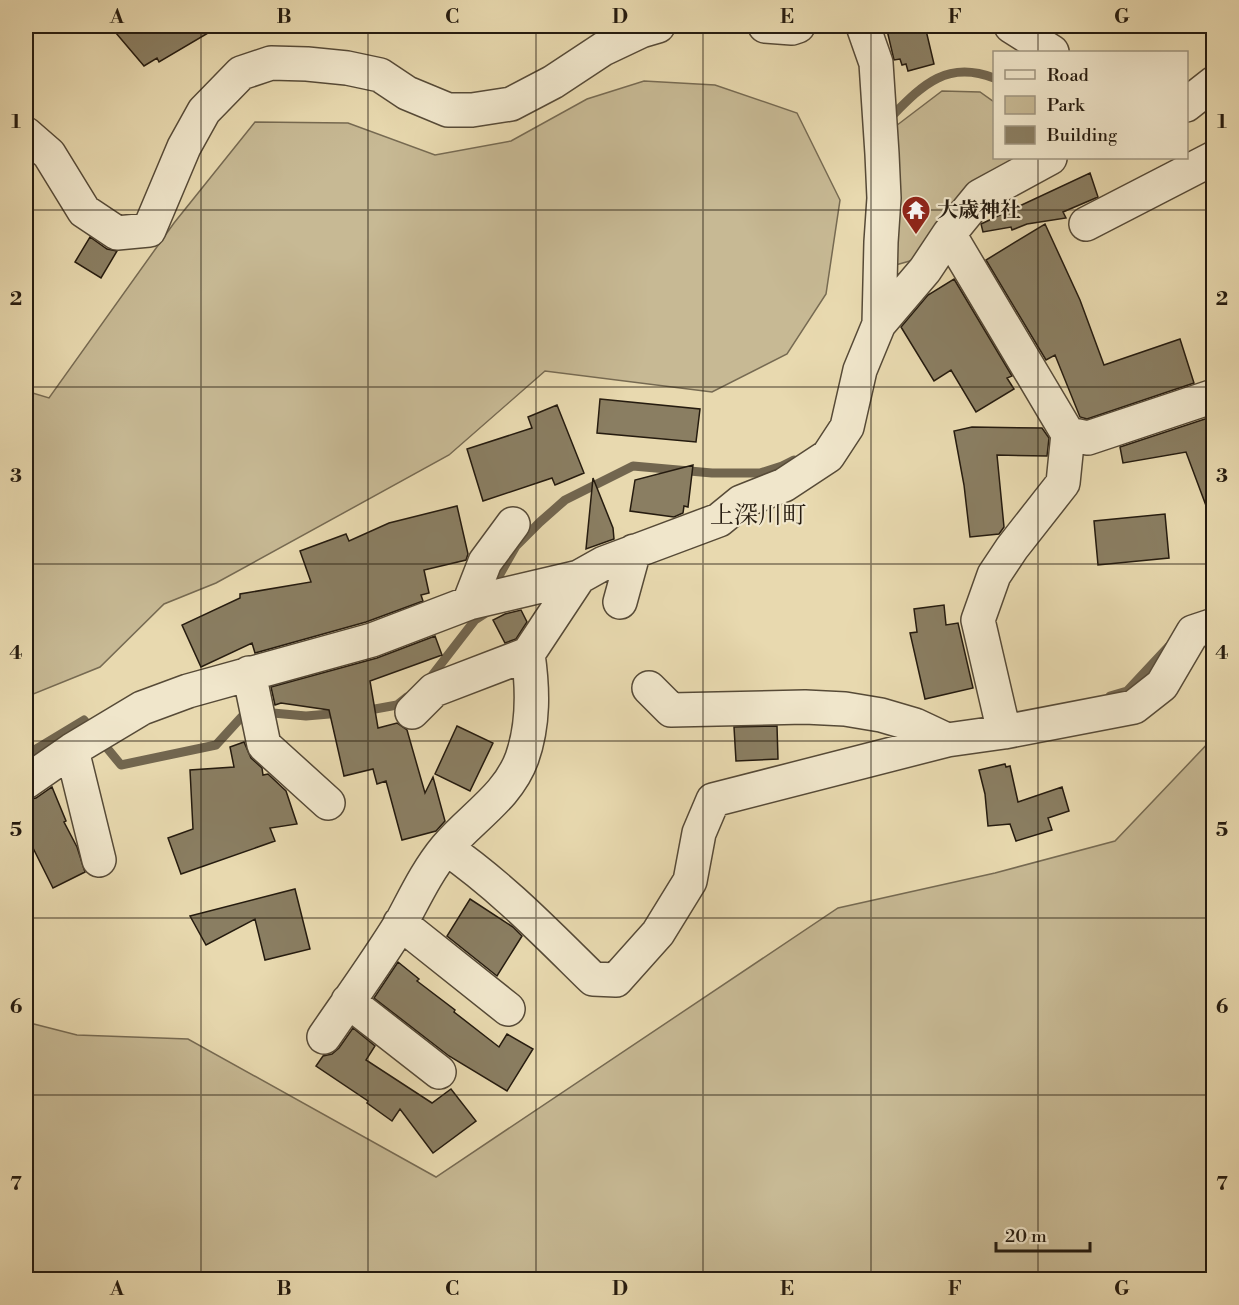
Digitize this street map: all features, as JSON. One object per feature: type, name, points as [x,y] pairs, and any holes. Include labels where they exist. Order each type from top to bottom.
[{"type":"street","points":[[26,134],[49,154],[84,211],[117,232],[149,230],[184,147],[204,111],[241,73],[270,63],[347,68],[380,75],[407,93],[448,110],[472,110],[511,104],[553,82],[603,49],[641,31],[658,26]]},
{"type":"street","points":[[765,26],[798,26]]},
{"type":"street","points":[[863,26],[876,63],[883,165],[884,198],[879,324]]},
{"type":"street","points":[[1011,26],[1050,51]]},
{"type":"street","points":[[1188,103],[1214,83]]},
{"type":"street","points":[[1086,224],[1214,158]]},
{"type":"street","points":[[26,782],[72,750],[142,708],[188,691],[372,640],[469,603],[579,577],[604,563],[719,520],[741,502],[784,485],[828,456],[847,427],[860,370],[879,324],[925,270],[980,196],[1048,159]]},
{"type":"street","points":[[950,234],[1068,434],[1063,483],[1012,548],[994,575],[978,620],[1004,732]]},
{"type":"street","points":[[1068,434],[1088,438],[1214,396]]},
{"type":"street","points":[[469,603],[485,562],[513,524]]},
{"type":"street","points":[[620,602],[634,551]]},
{"type":"street","points":[[412,712],[434,690],[528,654],[579,577]]},
{"type":"street","points":[[447,848],[506,894],[593,979],[616,980],[658,933],[690,881],[699,833],[713,800],[947,740],[1004,732],[1134,707],[1162,685],[1193,632],[1214,625]]},
{"type":"street","points":[[324,1037],[400,923],[419,887],[447,848],[509,785],[522,759],[530,729],[533,691],[528,654]]},
{"type":"street","points":[[249,673],[264,745],[328,803]]},
{"type":"street","points":[[649,688],[671,710],[805,707],[845,709],[881,715],[915,725],[947,740]]},
{"type":"street","points":[[72,750],[99,860]]},
{"type":"street","points":[[400,923],[508,1009]]},
{"type":"street","points":[[348,1001],[439,1072]]},
{"type":"green space","points":[[644,81],[715,85],[797,113],[840,200],[826,294],[787,354],[712,392],[545,371],[449,455],[216,583],[164,604],[100,667],[26,697],[26,391],[49,398],[174,223],[255,122],[348,123],[435,155],[511,141],[587,99]]},
{"type":"green space","points":[[942,91],[980,92],[993,101],[993,159],[1022,159],[917,259],[892,266],[888,132]]},
{"type":"green space","points":[[1213,738],[1213,1279],[26,1279],[26,1022],[77,1035],[188,1039],[436,1177],[838,908],[995,873],[1115,841]]},
{"type":"building","points":[[110,26],[220,26],[159,62],[157,58],[144,66]]},
{"type":"building","points":[[886,26],[925,26],[934,64],[908,71],[906,64],[902,65],[900,59],[894,60]]},
{"type":"building","points":[[1090,173],[1098,197],[1063,212],[1066,218],[1027,224],[1012,230],[1011,227],[983,232],[981,224]]},
{"type":"building","points":[[1045,224],[1080,300],[1104,365],[1180,339],[1194,383],[1087,419],[1080,417],[1055,355],[1046,360],[986,260]]},
{"type":"building","points":[[90,237],[107,249],[117,251],[101,278],[75,262]]},
{"type":"building","points":[[954,279],[1012,376],[1007,378],[1014,389],[976,412],[951,370],[934,381],[901,327],[928,295]]},
{"type":"building","points":[[600,399],[700,409],[696,442],[597,433]]},
{"type":"building","points":[[557,405],[584,473],[555,485],[552,478],[483,501],[467,449],[532,428],[528,417]]},
{"type":"building","points":[[1214,416],[1214,519],[1211,519],[1186,452],[1123,463],[1120,447]]},
{"type":"building","points":[[972,427],[1042,428],[1049,438],[1047,456],[997,455],[1004,527],[999,534],[970,537],[964,485],[954,431]]},
{"type":"building","points":[[693,465],[688,507],[684,506],[683,513],[674,517],[630,511],[635,480]]},
{"type":"building","points":[[593,478],[613,528],[614,539],[586,549]]},
{"type":"building","points":[[457,506],[468,554],[466,560],[424,570],[429,593],[421,595],[423,601],[366,622],[255,653],[252,643],[201,667],[182,625],[240,598],[240,594],[311,582],[300,551],[346,534],[349,541],[389,523]]},
{"type":"building","points":[[1165,514],[1169,558],[1098,565],[1094,521]]},
{"type":"building","points":[[944,605],[946,625],[958,623],[973,688],[925,699],[910,633],[917,632],[914,609]]},
{"type":"building","points":[[521,610],[527,622],[516,639],[505,643],[493,620]]},
{"type":"building","points":[[435,636],[442,655],[370,681],[378,728],[397,723],[407,730],[425,793],[433,777],[445,821],[436,831],[402,840],[386,781],[377,784],[373,769],[344,776],[329,710],[281,703],[275,705],[271,687],[377,658]]},
{"type":"building","points":[[457,726],[493,743],[470,791],[435,774]]},
{"type":"building","points":[[777,726],[778,759],[736,761],[734,727]]},
{"type":"building","points":[[244,742],[251,758],[262,768],[263,775],[268,774],[286,791],[297,824],[270,828],[275,841],[181,874],[168,838],[193,829],[190,770],[234,767],[230,747]]},
{"type":"building","points":[[1005,764],[1006,767],[1010,766],[1018,802],[1062,787],[1069,811],[1048,818],[1052,830],[1016,841],[1010,824],[988,826],[985,794],[979,770]]},
{"type":"building","points":[[52,787],[85,872],[53,888],[33,848],[26,827],[26,800],[36,798]]},
{"type":"building","points":[[295,889],[310,949],[265,960],[255,919],[206,945],[190,916]]},
{"type":"building","points":[[470,899],[513,927],[522,936],[497,976],[447,936]]},
{"type":"building","points":[[398,962],[419,979],[417,981],[499,1047],[507,1034],[533,1049],[507,1091],[449,1056],[374,998]]},
{"type":"building","points":[[353,1028],[375,1046],[366,1060],[432,1103],[451,1089],[476,1121],[433,1153],[400,1109],[392,1121],[367,1103],[368,1101],[316,1066],[323,1056],[332,1054],[339,1048]]},
{"type":"waterway","points":[[887,121],[922,88],[934,80],[961,72],[993,78]]},
{"type":"waterway","points":[[499,590],[500,574],[516,546],[540,522],[565,500],[633,466],[712,473],[760,473],[794,460]]},
{"type":"waterway","points":[[427,682],[475,620],[489,611]]},
{"type":"waterway","points":[[1110,696],[1127,691],[1169,646]]},
{"type":"waterway","points":[[364,711],[397,705],[407,697]]},
{"type":"waterway","points":[[26,755],[84,720],[121,765],[216,745],[249,711]]},
{"type":"waterway","points":[[262,712],[306,716],[341,713]]},
{"type":"place","name":"大歳神社","points":[[916,236]]},
{"type":"district","name":"上深川町","points":[[758,515]]}]
